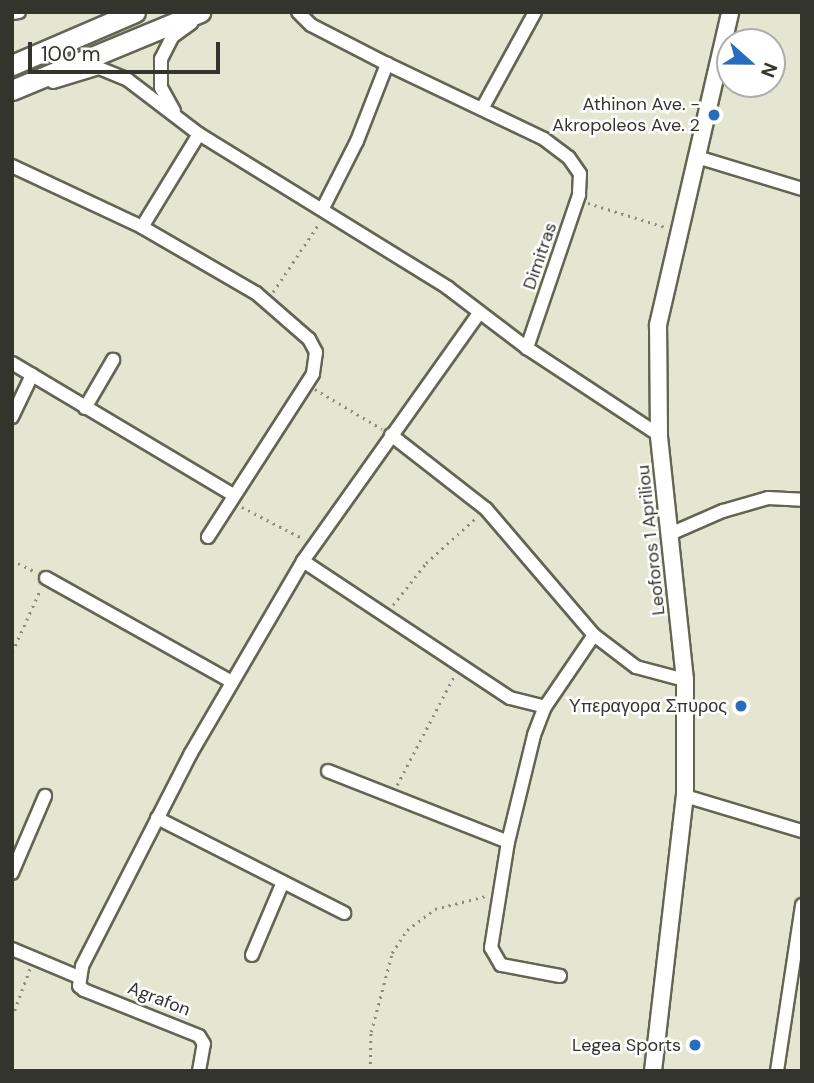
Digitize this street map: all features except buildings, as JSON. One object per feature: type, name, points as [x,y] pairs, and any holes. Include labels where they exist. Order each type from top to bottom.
[{"type":"highway","points":[[12,65],[135,12]]},
{"type":"highway","points":[[12,92],[200,12]]},
{"type":"main road","name":"Leoforos 1 Apriliou","points":[[653,1071],[685,796],[685,680],[659,435],[658,326],[730,12]]},
{"type":"street","points":[[12,13],[19,12]]},
{"type":"street","points":[[176,115],[161,88],[160,59],[172,37],[209,12]]},
{"type":"street","points":[[298,12],[311,25],[387,64],[483,107],[535,12]]},
{"type":"street","points":[[325,209],[357,141],[387,64]]},
{"type":"street","points":[[12,92],[99,68],[128,80],[199,134],[325,209],[448,288],[527,348],[659,435]]},
{"type":"street","name":"Dimitras","points":[[483,107],[544,139],[569,158],[580,174],[578,200],[527,348]]},
{"type":"street","points":[[142,227],[199,134]]},
{"type":"street","points":[[697,157],[802,189]]},
{"type":"street","points":[[13,168],[142,227],[267,302],[309,339],[316,352],[316,367],[307,384],[231,497],[208,537]]},
{"type":"street","points":[[12,949],[32,960],[79,977],[157,818],[230,681],[314,544],[479,313]]},
{"type":"street","points":[[85,408],[113,360]]},
{"type":"street","points":[[12,363],[231,497]]},
{"type":"street","points":[[12,417],[32,375]]},
{"type":"street","points":[[391,435],[486,509],[594,635],[636,667],[685,680]]},
{"type":"street","points":[[670,534],[723,511],[768,498],[802,500]]},
{"type":"street","points":[[303,561],[459,667],[510,698],[545,707]]},
{"type":"street","points":[[46,578],[230,681]]},
{"type":"street","points":[[560,975],[501,965],[493,958],[508,842],[545,707],[594,635]]},
{"type":"street","points":[[328,771],[508,842]]},
{"type":"street","points":[[12,873],[46,796]]},
{"type":"street","points":[[685,796],[802,831]]},
{"type":"street","points":[[157,818],[344,913]]},
{"type":"street","points":[[252,955],[283,882]]},
{"type":"street","points":[[777,1071],[802,905]]},
{"type":"street","name":"Agrafon","points":[[79,977],[84,990],[199,1036],[204,1044],[199,1071]]},
{"type":"path","points":[[578,200],[679,231]]},
{"type":"path","points":[[267,302],[325,209]]},
{"type":"path","points":[[307,384],[391,435]]},
{"type":"path","points":[[231,497],[314,544]]},
{"type":"path","points":[[384,615],[426,563],[486,509]]},
{"type":"path","points":[[12,559],[46,578],[12,652]]},
{"type":"path","points":[[391,797],[459,667]]},
{"type":"path","points":[[370,1071],[371,1032],[392,953],[407,930],[435,909],[500,893]]},
{"type":"path","points":[[12,1017],[32,960]]},
{"type":"place","name":"Athinon Ave. - Akropoleos Ave. 2","points":[[714,115]]},
{"type":"place","name":"Υπεραγορα Σπυρος","points":[[741,706]]},
{"type":"place","name":"Legea Sports","points":[[695,1045]]}]
